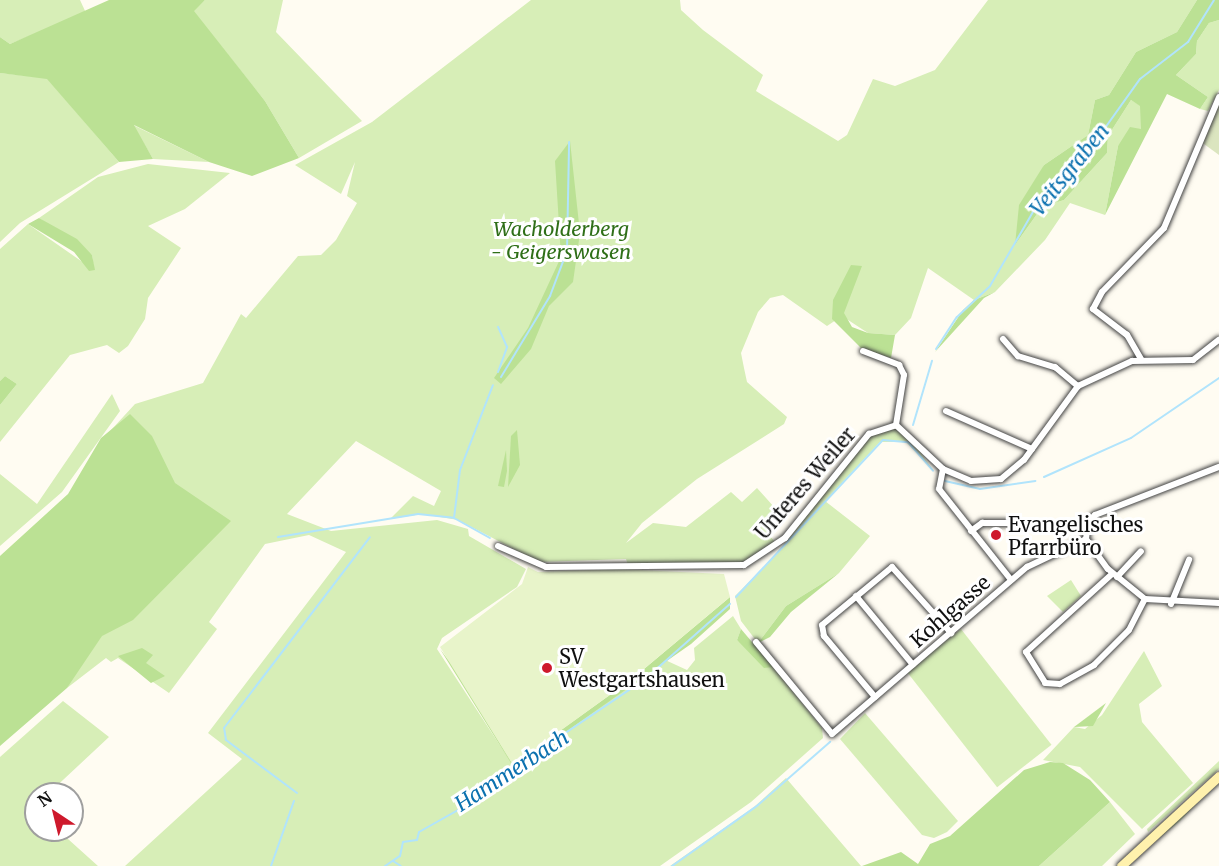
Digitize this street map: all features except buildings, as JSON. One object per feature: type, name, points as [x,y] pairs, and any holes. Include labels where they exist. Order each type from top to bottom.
[{"type":"main road","points":[[1120,866],[1219,776]]},
{"type":"street","points":[[1141,359],[1127,335],[1093,309],[1101,292],[1164,228],[1219,97]]},
{"type":"street","points":[[1003,339],[1018,356],[1055,367],[1078,386]]},
{"type":"street","points":[[863,351],[899,365],[904,375],[896,425],[943,469],[971,481],[1001,479],[1013,473],[1078,386],[1141,359],[1180,363],[1219,340]]},
{"type":"street","points":[[946,411],[1032,448]]},
{"type":"street","name":"Unteres Weiler","points":[[498,546],[546,567],[744,565],[785,538],[869,434],[896,425]]},
{"type":"street","points":[[1219,467],[1095,515],[1088,522],[1086,539],[1115,575],[1145,600],[1171,604],[1219,603]]},
{"type":"street","points":[[943,469],[939,489],[1011,580]]},
{"type":"street","points":[[971,531],[982,523],[1009,523]]},
{"type":"street","name":"Kohlgasse","points":[[756,642],[832,734],[1011,580],[1059,548],[1086,539]]},
{"type":"street","points":[[1141,551],[1026,652],[1045,683],[1060,684],[1094,665],[1129,630],[1145,600]]},
{"type":"street","points":[[1171,604],[1189,560]]},
{"type":"street","points":[[875,698],[821,630],[856,596],[897,568],[951,633]]},
{"type":"street","points":[[856,596],[913,665]]},
{"type":"green space","points":[[0,0],[80,0],[86,13],[10,44],[0,37]]},
{"type":"green space","points":[[109,0],[205,0],[194,11],[265,101],[299,158],[252,176],[209,162],[134,125],[153,159],[119,162],[47,79],[0,73],[0,37],[10,44]]},
{"type":"green space","points":[[205,0],[283,0],[276,32],[362,121],[299,158],[265,101],[193,11]]},
{"type":"green space","name":"Wacholderberg - Geigerswasen","points":[[531,0],[680,0],[681,10],[703,30],[763,75],[756,91],[838,141],[847,135],[873,79],[895,86],[935,70],[988,0],[1197,0],[1177,32],[1136,52],[1109,95],[1095,100],[1088,135],[1044,165],[1015,245],[1042,207],[1064,200],[1107,153],[1108,136],[1131,100],[1141,106],[1141,130],[1118,146],[1105,215],[1070,203],[1045,240],[995,292],[974,300],[928,268],[911,318],[895,335],[868,333],[842,316],[827,326],[783,295],[770,298],[758,312],[741,353],[747,382],[787,417],[784,424],[697,479],[642,523],[626,543],[653,523],[686,527],[731,492],[742,502],[757,488],[783,517],[770,536],[776,543],[752,558],[737,564],[628,565],[626,559],[539,562],[458,520],[422,514],[390,519],[413,496],[434,506],[441,491],[356,441],[287,514],[331,531],[437,520],[468,529],[469,536],[526,569],[517,587],[442,638],[437,649],[514,767],[663,659],[687,670],[695,660],[694,648],[733,616],[741,629],[737,640],[773,667],[822,728],[823,738],[751,802],[660,866],[125,866],[242,759],[208,733],[346,552],[309,535],[265,544],[209,622],[217,629],[169,693],[118,658],[111,662],[106,658],[67,688],[78,666],[101,441],[135,404],[203,383],[241,314],[246,318],[298,256],[321,255],[336,240],[357,203],[347,196],[355,162],[341,194],[295,165],[372,122]]},
{"type":"green space","points":[[1197,0],[1219,0],[1219,20],[1209,23],[1197,41],[1196,54],[1176,75],[1208,97],[1200,109],[1167,94],[1105,215],[1118,146],[1130,127],[1141,129],[1140,106],[1131,100],[1108,136],[1107,153],[1064,200],[1042,207],[1015,245],[1019,205],[1044,165],[1088,135],[1095,100],[1109,95],[1136,52],[1177,32]]},
{"type":"green space","points":[[1219,20],[1219,90],[1208,111],[1200,109],[1208,97],[1176,75],[1196,54],[1197,41],[1209,23]]},
{"type":"green space","points":[[0,73],[47,78],[119,162],[20,223],[0,242]]},
{"type":"green space","points":[[1219,103],[1219,155],[1200,141]]},
{"type":"green space","points":[[133,125],[209,162],[153,159]]},
{"type":"green space","name":"Wacholderberg - Geigerswasen","points":[[570,141],[580,233],[573,282],[549,306],[531,349],[501,384],[494,378],[528,328],[561,257],[555,161]]},
{"type":"green space","points":[[148,164],[230,173],[185,209],[148,226],[181,248],[148,298],[145,319],[128,346],[119,353],[107,345],[70,355],[0,442],[0,405],[17,384],[5,376],[0,381],[0,249],[28,224],[94,270],[92,255],[39,218],[98,177]]},
{"type":"green space","points":[[39,218],[77,239],[92,255],[95,270],[89,271],[74,252],[28,224]]},
{"type":"green space","points":[[851,265],[862,266],[844,313],[852,327],[868,333],[895,335],[891,358],[861,348],[832,319],[833,300]]},
{"type":"green space","points":[[995,292],[984,298],[935,352],[963,310],[974,300]]},
{"type":"green space","points":[[5,376],[17,384],[0,405],[0,381]]},
{"type":"green space","points":[[112,394],[120,411],[62,492],[0,546],[0,474],[37,504]]},
{"type":"green space","points":[[130,414],[152,436],[175,483],[231,521],[133,620],[102,636],[67,688],[0,746],[0,556],[68,494],[101,438]]},
{"type":"green space","points":[[892,427],[905,431],[933,470],[906,442],[880,442],[825,501],[870,536],[839,573],[786,606],[758,643],[741,621],[735,596],[772,559],[871,435]]},
{"type":"green space","points":[[517,430],[520,465],[508,487],[511,436]]},
{"type":"green space","points":[[506,450],[507,471],[504,487],[498,486]]},
{"type":"green space","name":"SV Westgartshausen","points":[[528,567],[538,572],[617,569],[724,574],[730,597],[632,679],[513,765],[440,647],[522,584]]},
{"type":"green space","points":[[839,573],[791,612],[770,637],[758,643],[786,606]]},
{"type":"green space","points":[[1071,580],[1081,596],[1063,612],[1047,596]]},
{"type":"green space","points":[[730,597],[730,609],[691,644],[514,768],[440,649],[522,758],[632,679]]},
{"type":"green space","points":[[741,629],[773,667],[764,668],[737,640]]},
{"type":"green space","points":[[961,629],[1052,745],[997,787],[907,671]]},
{"type":"green space","points":[[142,648],[153,655],[146,663],[165,676],[151,683],[118,656]]},
{"type":"green space","points":[[1144,651],[1162,686],[1139,704],[1142,722],[1193,783],[1142,829],[1080,767],[1043,760],[1074,727],[1085,729],[1102,715]]},
{"type":"green space","points":[[63,701],[109,737],[61,782],[24,782],[24,842],[71,842],[98,866],[0,866],[0,757]]},
{"type":"green space","points":[[1106,703],[1093,726],[1074,727]]},
{"type":"green space","points":[[865,713],[958,821],[947,832],[934,838],[922,835],[840,739]]},
{"type":"green space","points":[[1219,761],[1219,769],[1148,832],[1147,829]]},
{"type":"green space","points":[[1050,762],[1063,763],[1090,780],[1110,802],[1039,866],[862,866],[901,852],[918,864],[930,844],[950,836],[1024,770]]},
{"type":"green space","points":[[786,778],[861,866],[670,866],[754,807]]},
{"type":"green space","points":[[1219,780],[1180,821],[1125,866]]},
{"type":"green space","points":[[1110,802],[1135,834],[1102,866],[1039,866]]},
{"type":"waterway","name":"Veitsgraben","points":[[936,349],[957,317],[990,286],[1041,198],[1075,170],[1140,79],[1188,42],[1214,0]]},
{"type":"waterway","points":[[501,377],[550,296],[567,251],[569,142]]},
{"type":"waterway","points":[[498,327],[507,347],[498,372]]},
{"type":"waterway","name":"Veitsgraben","points":[[913,425],[932,361]]},
{"type":"waterway","name":"Hammerbach","points":[[1044,477],[1131,438],[1219,378]]},
{"type":"waterway","points":[[454,518],[460,470],[493,385]]},
{"type":"waterway","name":"Hammerbach","points":[[736,597],[883,440],[908,442],[933,471]]},
{"type":"waterway","name":"Hammerbach","points":[[945,481],[980,489],[1035,481]]},
{"type":"waterway","points":[[278,537],[418,514],[454,518],[490,538]]},
{"type":"waterway","points":[[297,793],[226,740],[224,728],[370,537]]},
{"type":"waterway","name":"Hammerbach","points":[[385,866],[400,856],[403,842],[417,840],[419,832],[474,801],[478,790],[503,781],[507,771],[546,752],[552,742],[644,680],[730,604]]},
{"type":"waterway","points":[[672,866],[758,805],[830,742]]},
{"type":"waterway","points":[[271,866],[294,801]]},
{"type":"waterway","points":[[393,861],[401,866]]},
{"type":"place","name":"Evangelisches Pfarrbüro","points":[[996,535]]},
{"type":"place","name":"SV Westgartshausen","points":[[547,668]]}]
